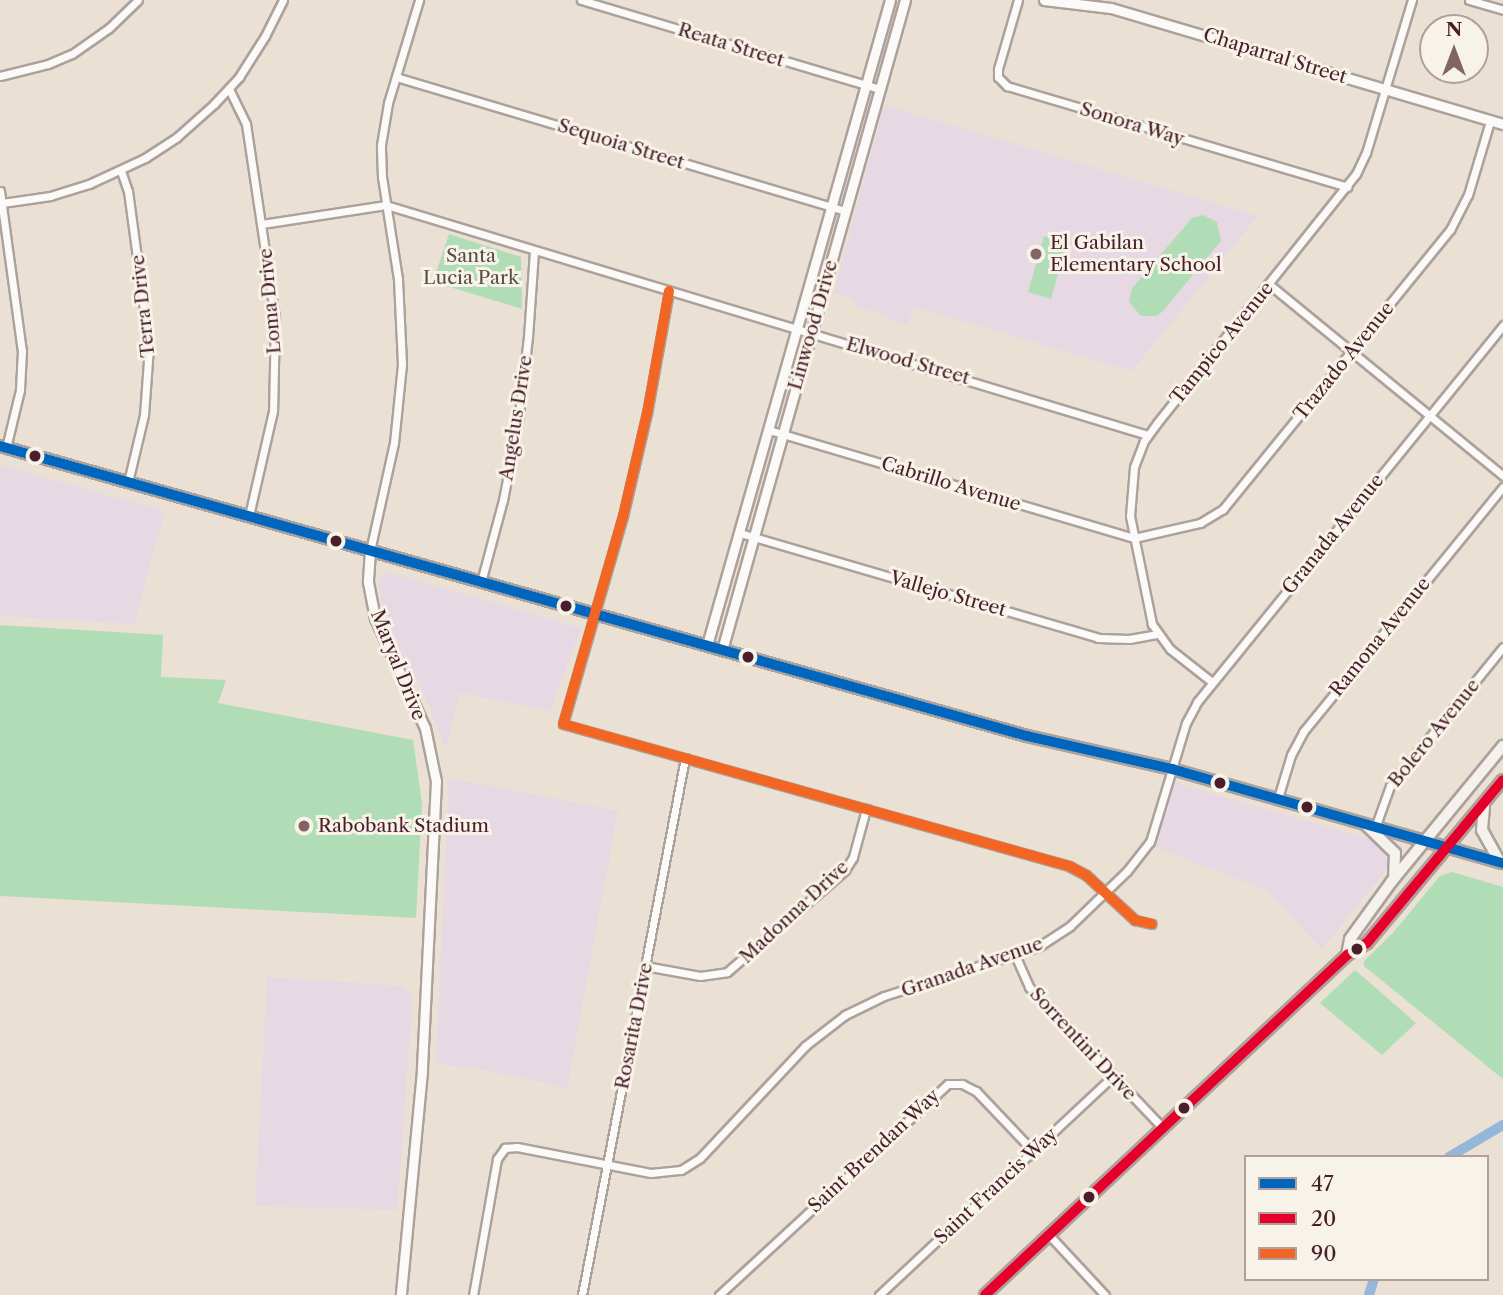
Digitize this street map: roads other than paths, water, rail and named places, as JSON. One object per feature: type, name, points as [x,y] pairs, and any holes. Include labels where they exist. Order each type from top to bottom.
[{"type":"main road","points":[[3,447],[1027,736],[1172,769],[1502,862]]},
{"type":"main road","points":[[1347,955],[1350,939],[1392,881],[1503,746]]},
{"type":"main road","points":[[985,1295],[1161,1126],[1347,955],[1358,950],[1374,936],[1503,780]]},
{"type":"main road","points":[[1485,802],[1482,830],[1502,862]]},
{"type":"main road","points":[[1361,821],[1395,852],[1397,861],[1392,881]]},
{"type":"street","points":[[0,76],[48,64],[72,54],[109,28],[138,0]]},
{"type":"street","points":[[2,203],[70,191],[121,171],[177,137],[229,89],[265,36],[283,0]]},
{"type":"street","name":"Maryal Drive","points":[[401,1295],[423,1058],[436,781],[425,728],[375,618],[368,582],[370,551],[391,460],[401,386],[402,334],[398,279],[386,205],[381,145],[396,77],[419,0]]},
{"type":"street","name":"Reata Street","points":[[581,0],[880,89]]},
{"type":"street","name":"Linwood Drive","points":[[707,645],[890,0]]},
{"type":"street","name":"Linwood Drive","points":[[722,650],[905,0]]},
{"type":"street","name":"Sonora Way","points":[[1018,0],[998,69],[998,77],[1007,86],[1347,187]]},
{"type":"street","name":"Chaparral Street","points":[[1044,0],[1111,8],[1503,124]]},
{"type":"street","name":"Tampico Avenue","points":[[1212,682],[1170,649],[1157,634],[1149,614],[1134,538],[1129,504],[1131,480],[1148,435],[1347,187],[1366,153],[1412,0]]},
{"type":"street","points":[[1469,0],[1503,10]]},
{"type":"street","name":"Sequoia Street","points":[[396,77],[845,211]]},
{"type":"street","name":"Loma Drive","points":[[229,89],[246,124],[275,319],[275,379],[268,442],[249,516]]},
{"type":"street","name":"Trazado Avenue","points":[[1134,538],[1191,527],[1223,509],[1457,219],[1468,195],[1490,121]]},
{"type":"street","name":"Terra Drive","points":[[121,171],[128,191],[149,347],[144,415],[128,482]]},
{"type":"street","points":[[0,191],[22,351],[20,390],[3,447]]},
{"type":"street","name":"Elwood Street","points":[[262,224],[386,205],[1148,435]]},
{"type":"street","name":"Angelus Drive","points":[[481,582],[501,509],[518,423],[534,251]]},
{"type":"street","points":[[1270,285],[1503,477]]},
{"type":"street","points":[[669,291],[647,413],[595,614],[563,724],[1069,866],[1086,875],[1135,919],[1152,924]]},
{"type":"street","name":"Granada Avenue","points":[[473,1295],[497,1159],[503,1150],[517,1147],[657,1174],[685,1168],[705,1153],[805,1046],[845,1015],[884,996],[1015,955],[1058,936],[1104,893],[1132,866],[1150,842],[1189,716],[1212,682],[1503,325]]},
{"type":"street","name":"Cabrillo Avenue","points":[[769,430],[1134,538]]},
{"type":"street","name":"Ramona Avenue","points":[[1278,798],[1291,755],[1303,733],[1503,486]]},
{"type":"street","name":"Vallejo Street","points":[[740,533],[1098,638],[1129,639],[1157,634]]},
{"type":"street","name":"Bolero Avenue","points":[[1376,825],[1390,786],[1503,647]]},
{"type":"street","name":"Rosarita Drive","points":[[583,1295],[685,758]]},
{"type":"street","name":"Madonna Drive","points":[[645,966],[705,976],[732,969],[845,870],[855,852],[866,809]]},
{"type":"street","name":"Sorrentini Drive","points":[[1015,955],[1026,983],[1161,1126]]},
{"type":"street","name":"Saint Francis Way","points":[[879,1295],[1112,1077]]},
{"type":"street","name":"Saint Brendan Way","points":[[719,1295],[943,1086],[957,1084],[971,1087],[1033,1151]]},
{"type":"street","points":[[1049,1234],[1105,1295]]},
{"type":"waterway","points":[[1452,1155],[1503,1125]]},
{"type":"waterway","points":[[1369,1295],[1373,1281]]},
{"type":"place","name":"El Gabilan Elementary School","points":[[1036,254]]},
{"type":"place","name":"Rabobank Stadium","points":[[304,826]]},
{"type":"park label","name":"Santa Lucia Park","points":[[471,267]]}]
